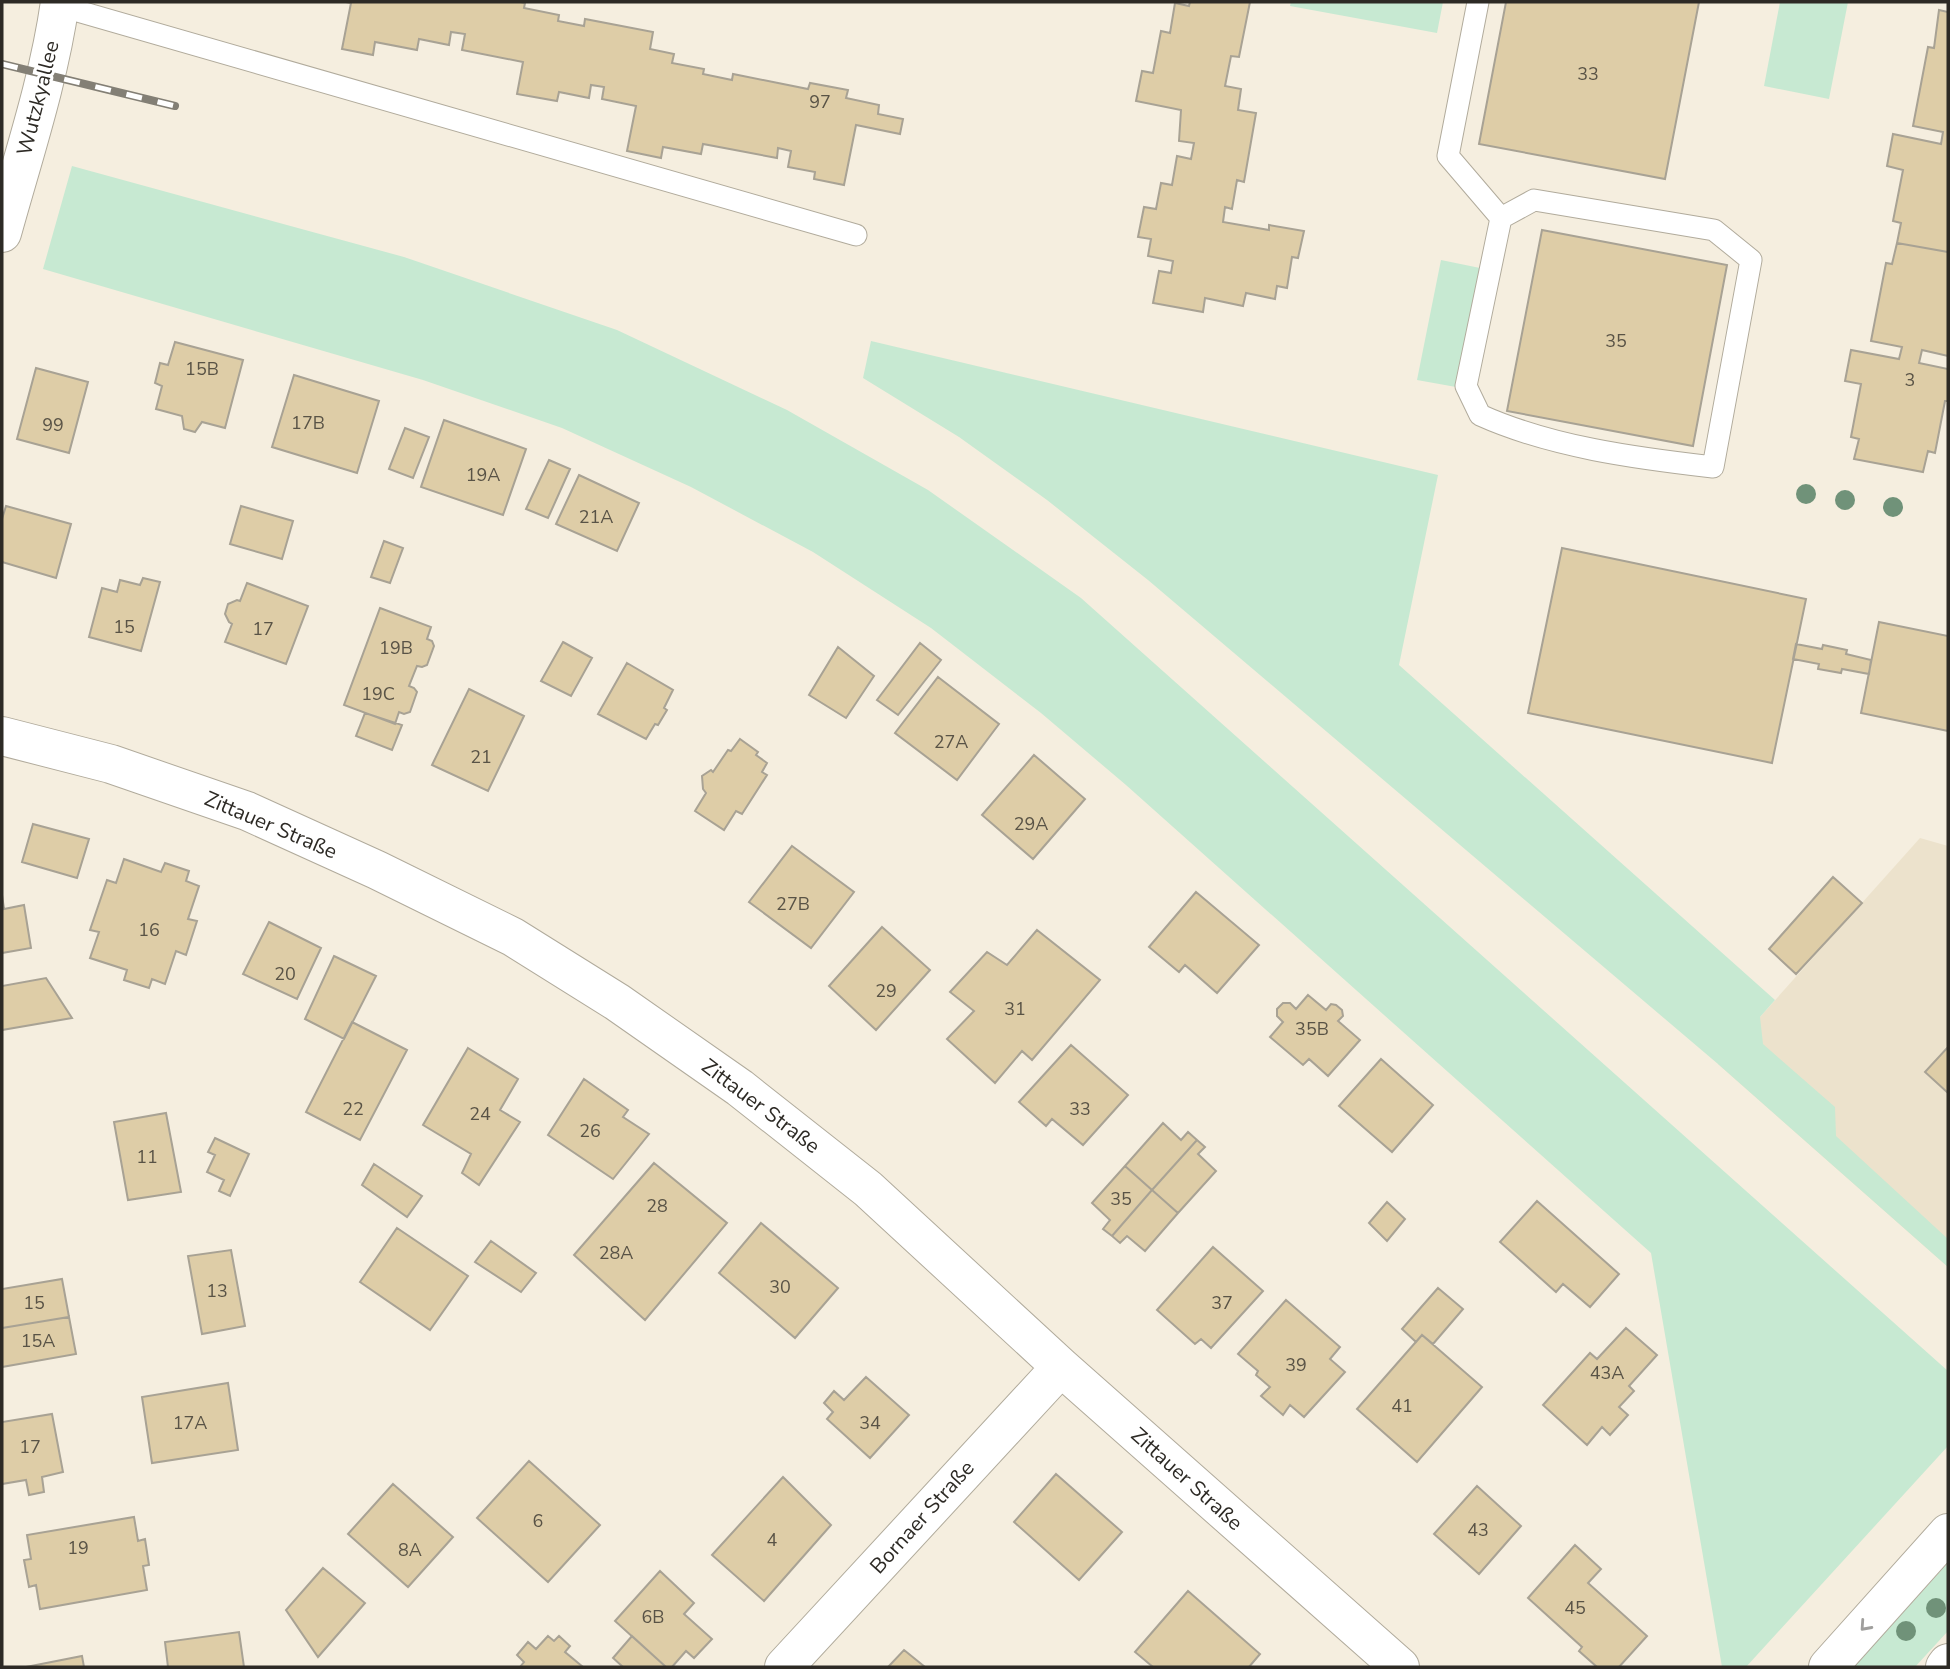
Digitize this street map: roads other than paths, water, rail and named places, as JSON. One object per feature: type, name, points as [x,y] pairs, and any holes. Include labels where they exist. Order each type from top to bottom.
[{"type":"street","name":"Wutzkyallee","points":[[2,233],[20,174],[60,4]]},
{"type":"street","name":"Zittauer Straße","points":[[2,736],[111,764],[247,811],[377,870],[513,937],[617,1002],[740,1088],[868,1189],[1061,1367],[1400,1667]]},
{"type":"street","name":"Bornaer Straße","points":[[784,1667],[1061,1367]]},
{"type":"street","points":[[1828,1667],[1948,1533]]},
{"type":"street","points":[[1945,1667],[1948,1663]]},
{"type":"lane","points":[[1478,2],[1448,156],[1501,218]]},
{"type":"lane","points":[[60,4],[856,235]]},
{"type":"lane","points":[[1534,200],[1714,230],[1751,260],[1713,467],[1630,457],[1509,428],[1480,415],[1466,386],[1501,218],[1534,200]]},
{"type":"railway","points":[[2,64],[175,106]]}]
